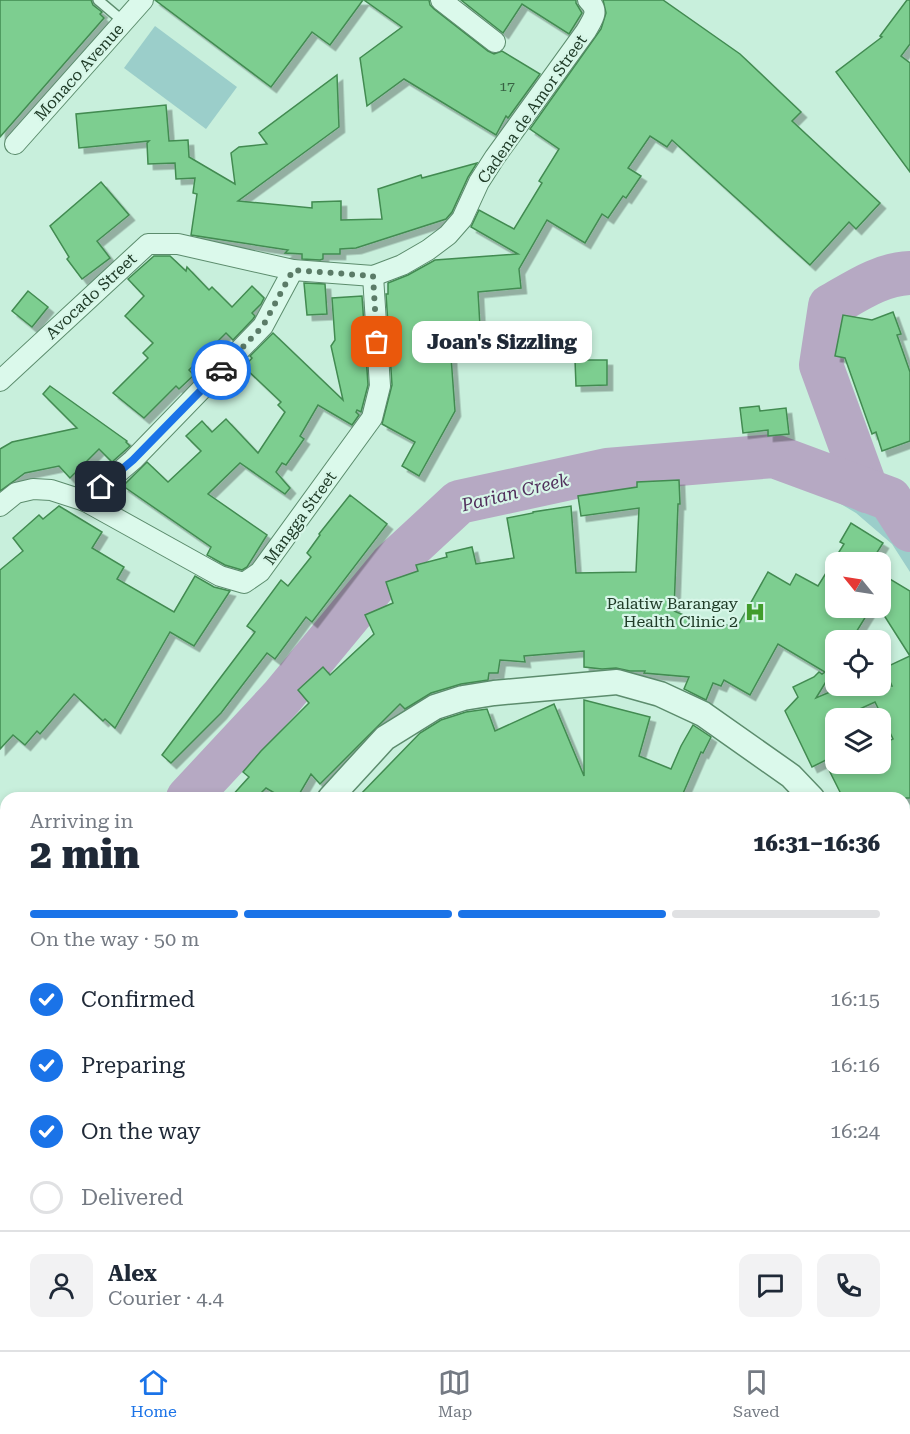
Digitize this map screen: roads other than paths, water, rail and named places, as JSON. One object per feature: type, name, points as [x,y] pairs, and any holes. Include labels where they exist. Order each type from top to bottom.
[{"type":"street","name":"Monaco Avenue","points":[[15,144],[144,0]]},
{"type":"street","points":[[441,0],[495,42]]},
{"type":"street","name":"Cadena de Amor Street","points":[[462,219],[479,182],[495,157],[595,17],[594,5],[588,0]]},
{"type":"street","name":"Avocado Street","points":[[0,381],[148,244],[178,244],[293,270],[373,276],[402,265],[428,250],[448,236],[462,219]]},
{"type":"street","points":[[0,506],[16,492],[33,489],[51,490],[85,501],[133,460],[263,326],[293,270]]},
{"type":"street","name":"Mangga Street","points":[[85,501],[220,576],[244,583],[260,572],[372,418],[380,386],[373,276]]},
{"type":"street","points":[[336,792],[385,738],[435,707],[463,698],[494,693],[617,682],[660,694],[703,714],[791,776],[806,792]]},
{"type":"lane","points":[[98,0],[124,22]]},
{"type":"waterway","points":[[867,491],[821,365],[830,306],[878,280],[910,273]]},
{"type":"waterway","name":"Parian Creek","points":[[194,792],[282,697],[391,565],[459,502],[607,470],[774,456],[890,499],[910,530]]},
{"type":"place","name":"Joan's Sizzling","points":[[377,342]]},
{"type":"place","name":"Palatiw Barangay Health Clinic 2","points":[[755,612]]}]
